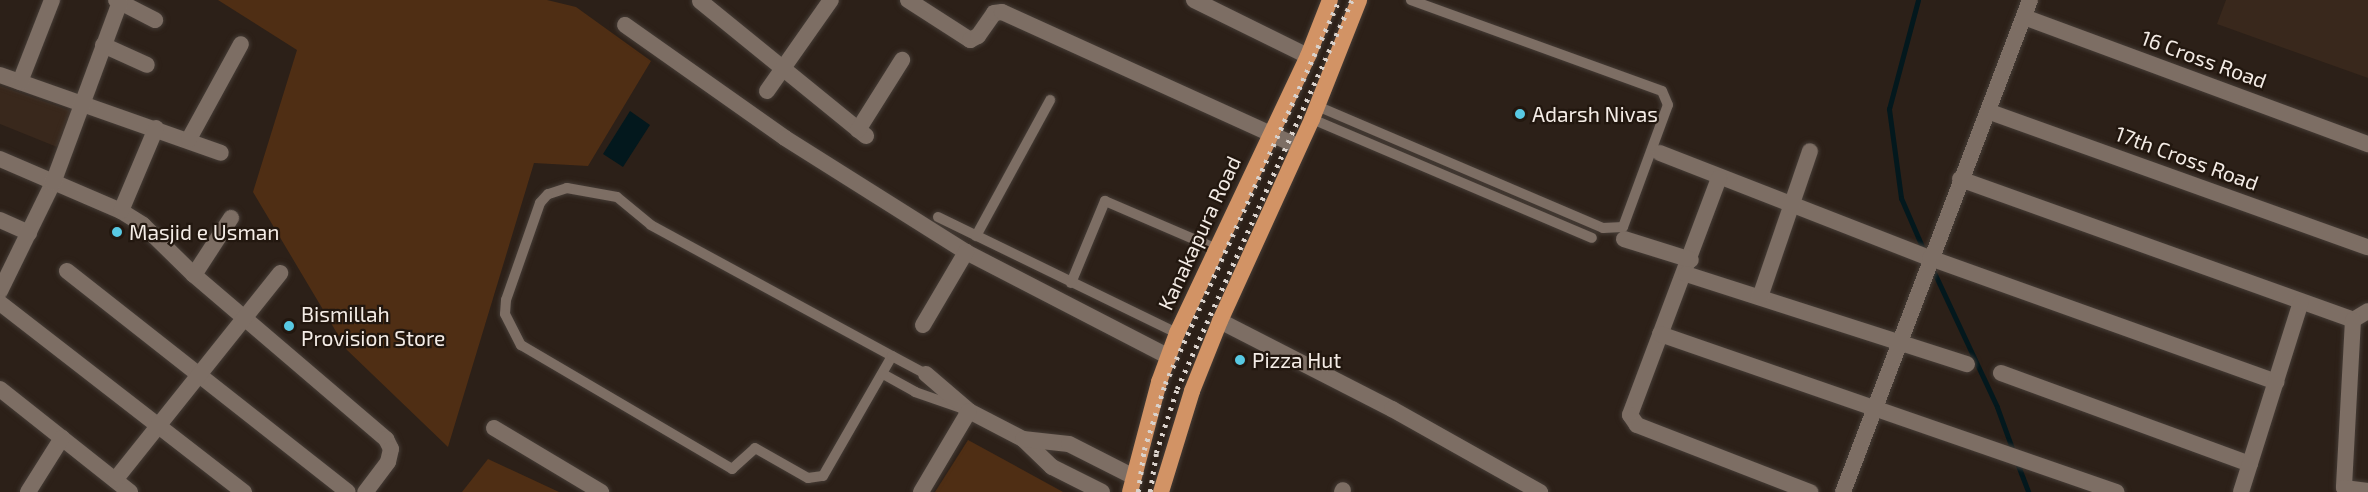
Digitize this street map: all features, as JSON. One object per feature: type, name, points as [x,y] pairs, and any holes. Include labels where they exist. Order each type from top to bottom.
[{"type":"highway","name":"Kanakapura Road","points":[[1131,484],[1177,333],[1308,56],[1330,0]]},
{"type":"highway","points":[[1161,492],[1192,391],[1220,321],[1315,113],[1359,0]]},
{"type":"street","points":[[20,81],[52,0]]},
{"type":"street","points":[[766,92],[831,0]]},
{"type":"street","points":[[908,0],[970,40],[978,36],[994,13],[1002,12],[1298,146]]},
{"type":"street","points":[[1194,0],[1308,56]]},
{"type":"street","points":[[1843,492],[1876,411],[1960,179],[1990,112],[2030,0]]},
{"type":"street","points":[[155,20],[118,1],[53,183],[0,293],[158,426],[244,492]]},
{"type":"street","points":[[700,1],[862,133],[902,60]]},
{"type":"street","name":"16 Cross Road","points":[[2024,17],[2368,144]]},
{"type":"street","points":[[625,25],[785,138],[966,252],[1169,357]]},
{"type":"street","points":[[189,139],[241,44]]},
{"type":"street","points":[[103,45],[147,65]]},
{"type":"street","points":[[0,75],[189,139],[221,153]]},
{"type":"street","name":"17th Cross Road","points":[[1990,112],[2368,247]]},
{"type":"street","points":[[121,211],[156,128]]},
{"type":"street","points":[[1760,297],[1810,151]]},
{"type":"street","points":[[1660,153],[1931,259],[2277,382]]},
{"type":"street","points":[[0,159],[121,211],[143,225],[194,274],[386,439],[391,449],[388,462],[365,492]]},
{"type":"street","points":[[1719,178],[1688,267],[1631,406],[1630,415],[1637,425],[1810,492]]},
{"type":"street","points":[[1960,179],[2353,320]]},
{"type":"street","points":[[194,274],[231,218]]},
{"type":"street","points":[[0,220],[29,233]]},
{"type":"street","points":[[1624,239],[1760,297],[1902,341],[1967,364]]},
{"type":"street","points":[[923,325],[966,252]]},
{"type":"street","points":[[67,271],[200,373],[348,492]]},
{"type":"street","points":[[115,480],[280,273]]},
{"type":"street","points":[[2241,492],[2301,302]]},
{"type":"street","points":[[2353,320],[2368,311]]},
{"type":"street","points":[[2353,320],[2344,490],[2368,491]]},
{"type":"street","points":[[1220,321],[1392,409],[1539,492]]},
{"type":"street","points":[[1660,334],[2110,491]]},
{"type":"street","points":[[2001,373],[2250,464]]},
{"type":"street","points":[[926,374],[969,411],[1023,439],[1052,468],[1102,492]]},
{"type":"street","points":[[0,389],[130,492]]},
{"type":"street","points":[[921,492],[969,411]]},
{"type":"street","points":[[494,428],[601,492]]},
{"type":"street","points":[[28,492],[62,438]]},
{"type":"street","points":[[1023,439],[1069,444],[1131,484]]},
{"type":"lane","points":[[1315,113],[1603,228],[1623,227],[1668,105],[1662,91],[1411,0]]},
{"type":"lane","points":[[976,236],[1050,100]]},
{"type":"lane","points":[[1315,113],[1592,238]]},
{"type":"lane","points":[[892,356],[823,476],[808,478],[755,448],[749,450],[736,467],[729,468],[521,345],[505,314],[506,300],[540,203],[548,194],[567,188],[617,197],[651,225],[926,374]]},
{"type":"lane","points":[[1071,283],[1105,201],[1216,249]]},
{"type":"lane","points":[[938,217],[1177,333]]},
{"type":"lane","points":[[882,374],[915,392],[969,411]]},
{"type":"shaded area","points":[[218,0],[547,0],[576,7],[651,61],[588,166],[534,163],[448,447],[347,350],[253,192],[297,50]]},
{"type":"shaded area","points":[[2226,0],[2368,0],[2368,78],[2217,24]]},
{"type":"shaded area","points":[[0,86],[77,113],[62,149],[0,124]]},
{"type":"shaded area","points":[[968,440],[1063,492],[935,492]]},
{"type":"shaded area","points":[[488,459],[559,492],[462,492]]},
{"type":"water","points":[[630,111],[650,125],[623,167],[603,154]]},
{"type":"waterway","points":[[1918,0],[1889,109],[1901,198],[1924,251]]},
{"type":"waterway","points":[[1932,268],[1997,407],[2013,451]]},
{"type":"waterway","points":[[2016,460],[2028,492]]},
{"type":"railway","points":[[1138,492],[1144,450],[1165,384],[1339,0]]},
{"type":"railway","points":[[1150,492],[1156,453],[1177,389],[1352,0]]},
{"type":"place","name":"Adarsh Nivas","points":[[1520,114]]},
{"type":"place","name":"Masjid e Usman","points":[[117,232]]},
{"type":"place","name":"Bismillah Provision Store","points":[[289,326]]},
{"type":"place","name":"Pizza Hut","points":[[1240,360]]}]
